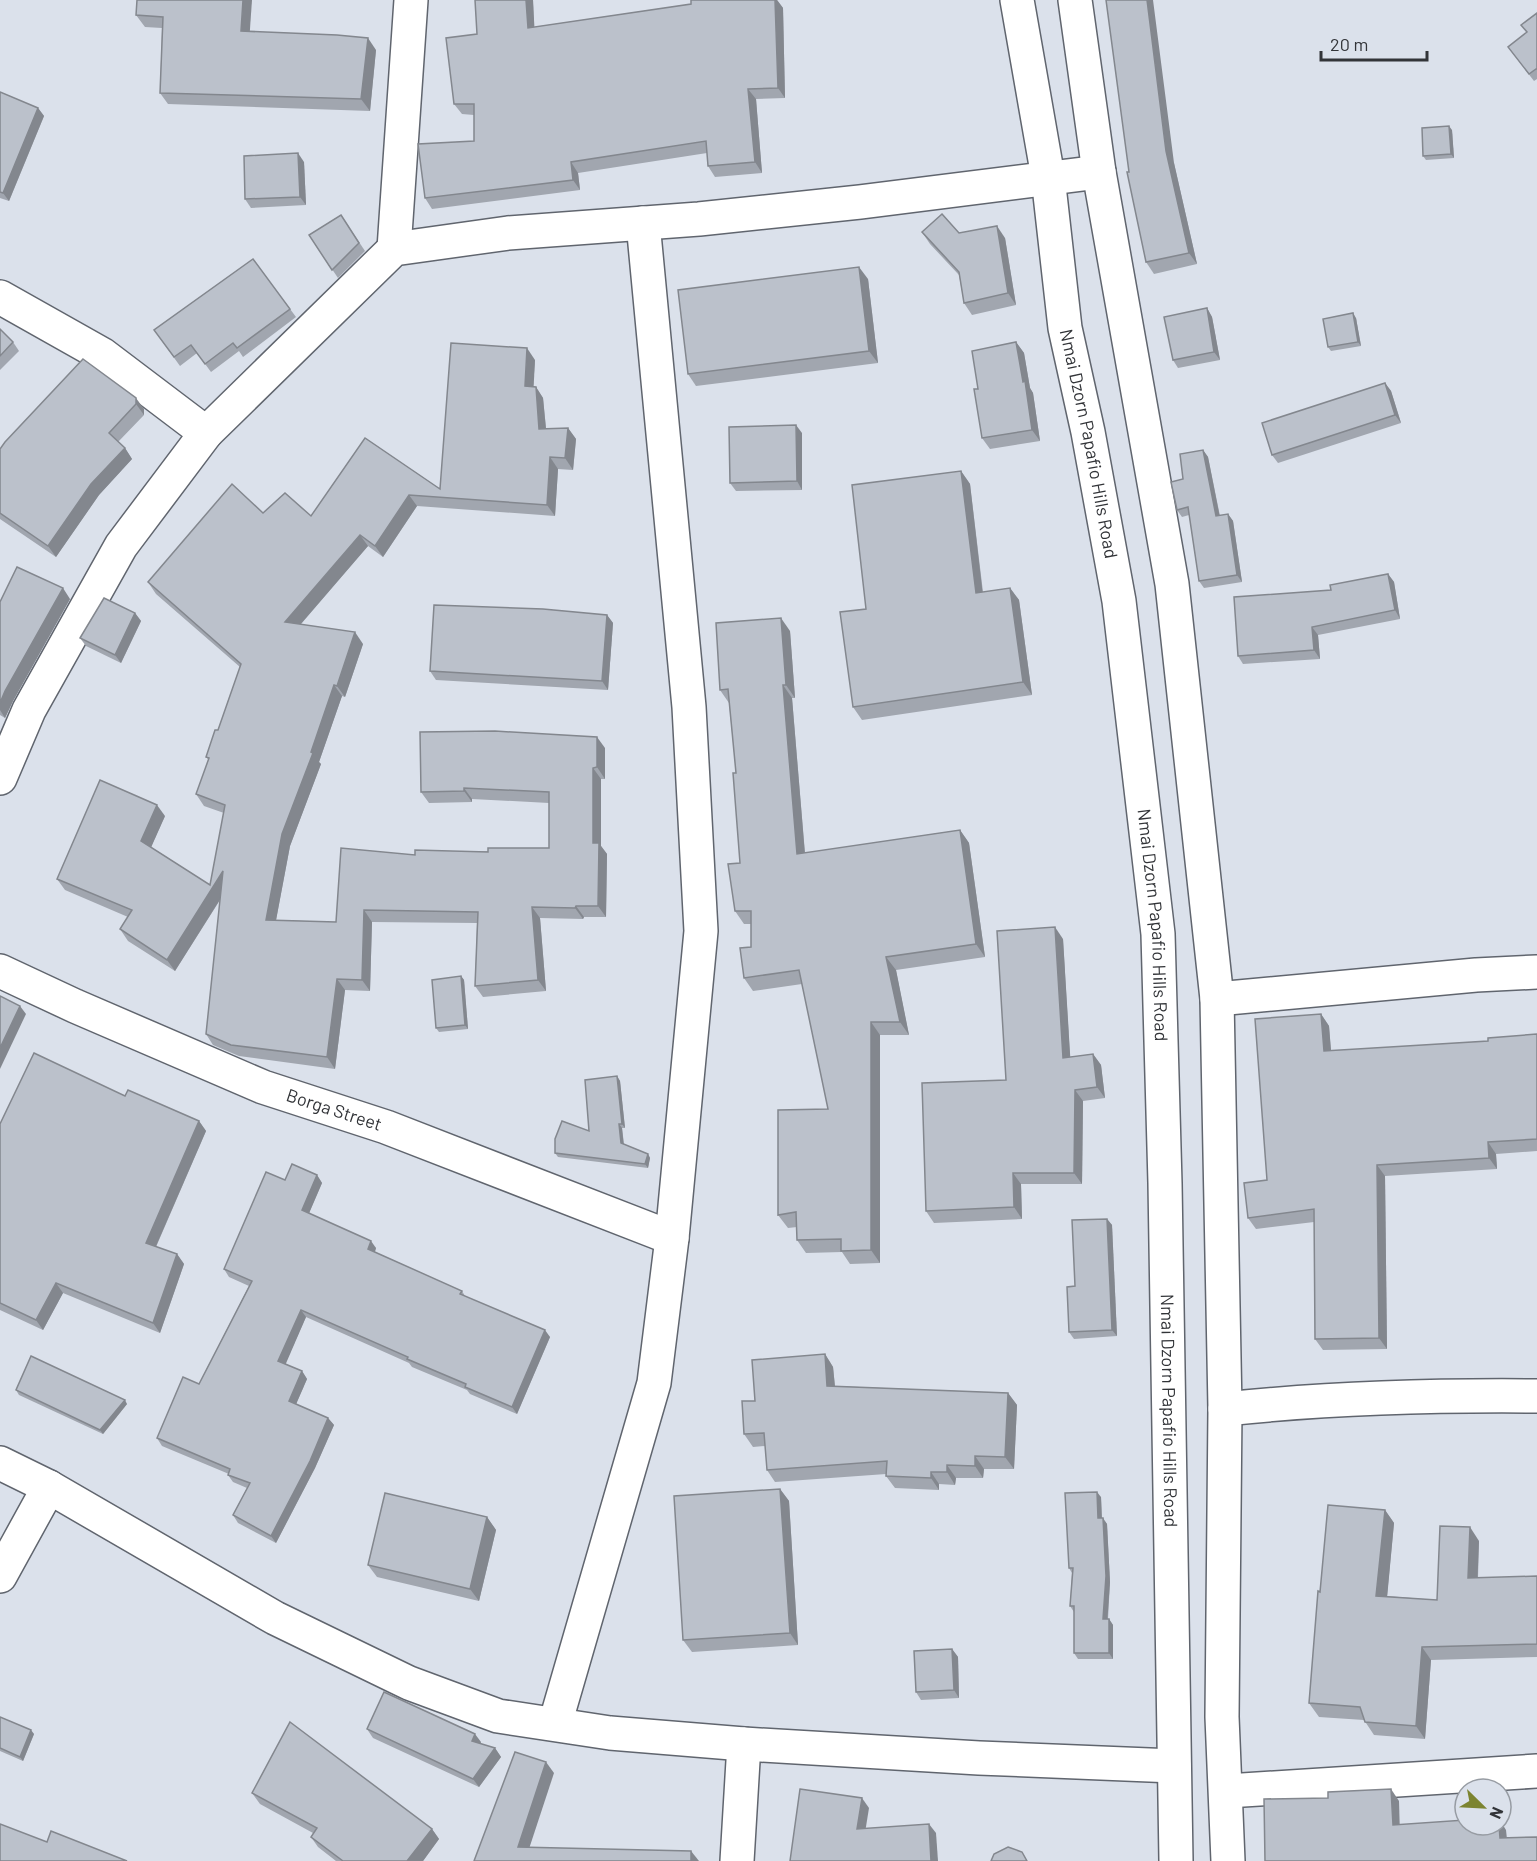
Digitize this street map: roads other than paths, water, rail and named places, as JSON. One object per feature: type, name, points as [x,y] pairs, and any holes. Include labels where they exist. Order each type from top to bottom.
[{"type":"street","points":[[394,249],[411,0]]},
{"type":"street","name":"Nmai Dzorn Papafio Hills Road","points":[[1017,0],[1048,177],[1065,328],[1088,432],[1119,601],[1158,934],[1165,1183],[1176,1861]]},
{"type":"street","points":[[1075,0],[1099,172],[1172,584],[1217,999],[1225,1409],[1222,1717],[1227,1791],[1228,1861]]},
{"type":"street","points":[[0,778],[29,710],[121,546],[206,433],[394,249],[508,233],[643,224],[860,202],[1099,172]]},
{"type":"street","points":[[555,1724],[654,1383],[672,1238],[701,932],[689,708],[643,224]]},
{"type":"street","points":[[0,297],[103,355],[206,433]]},
{"type":"street","name":"Borga Street","points":[[0,971],[263,1087],[386,1126],[672,1238]]},
{"type":"street","points":[[1217,999],[1476,975],[1537,972]]},
{"type":"street","points":[[1225,1409],[1299,1401],[1537,1396]]},
{"type":"street","points":[[0,1463],[49,1487],[275,1618],[409,1683],[498,1716],[610,1733],[744,1744],[979,1758],[1174,1766]]},
{"type":"street","points":[[0,1576],[49,1487]]},
{"type":"street","points":[[737,1861],[744,1744]]},
{"type":"street","points":[[1227,1791],[1537,1771]]}]
